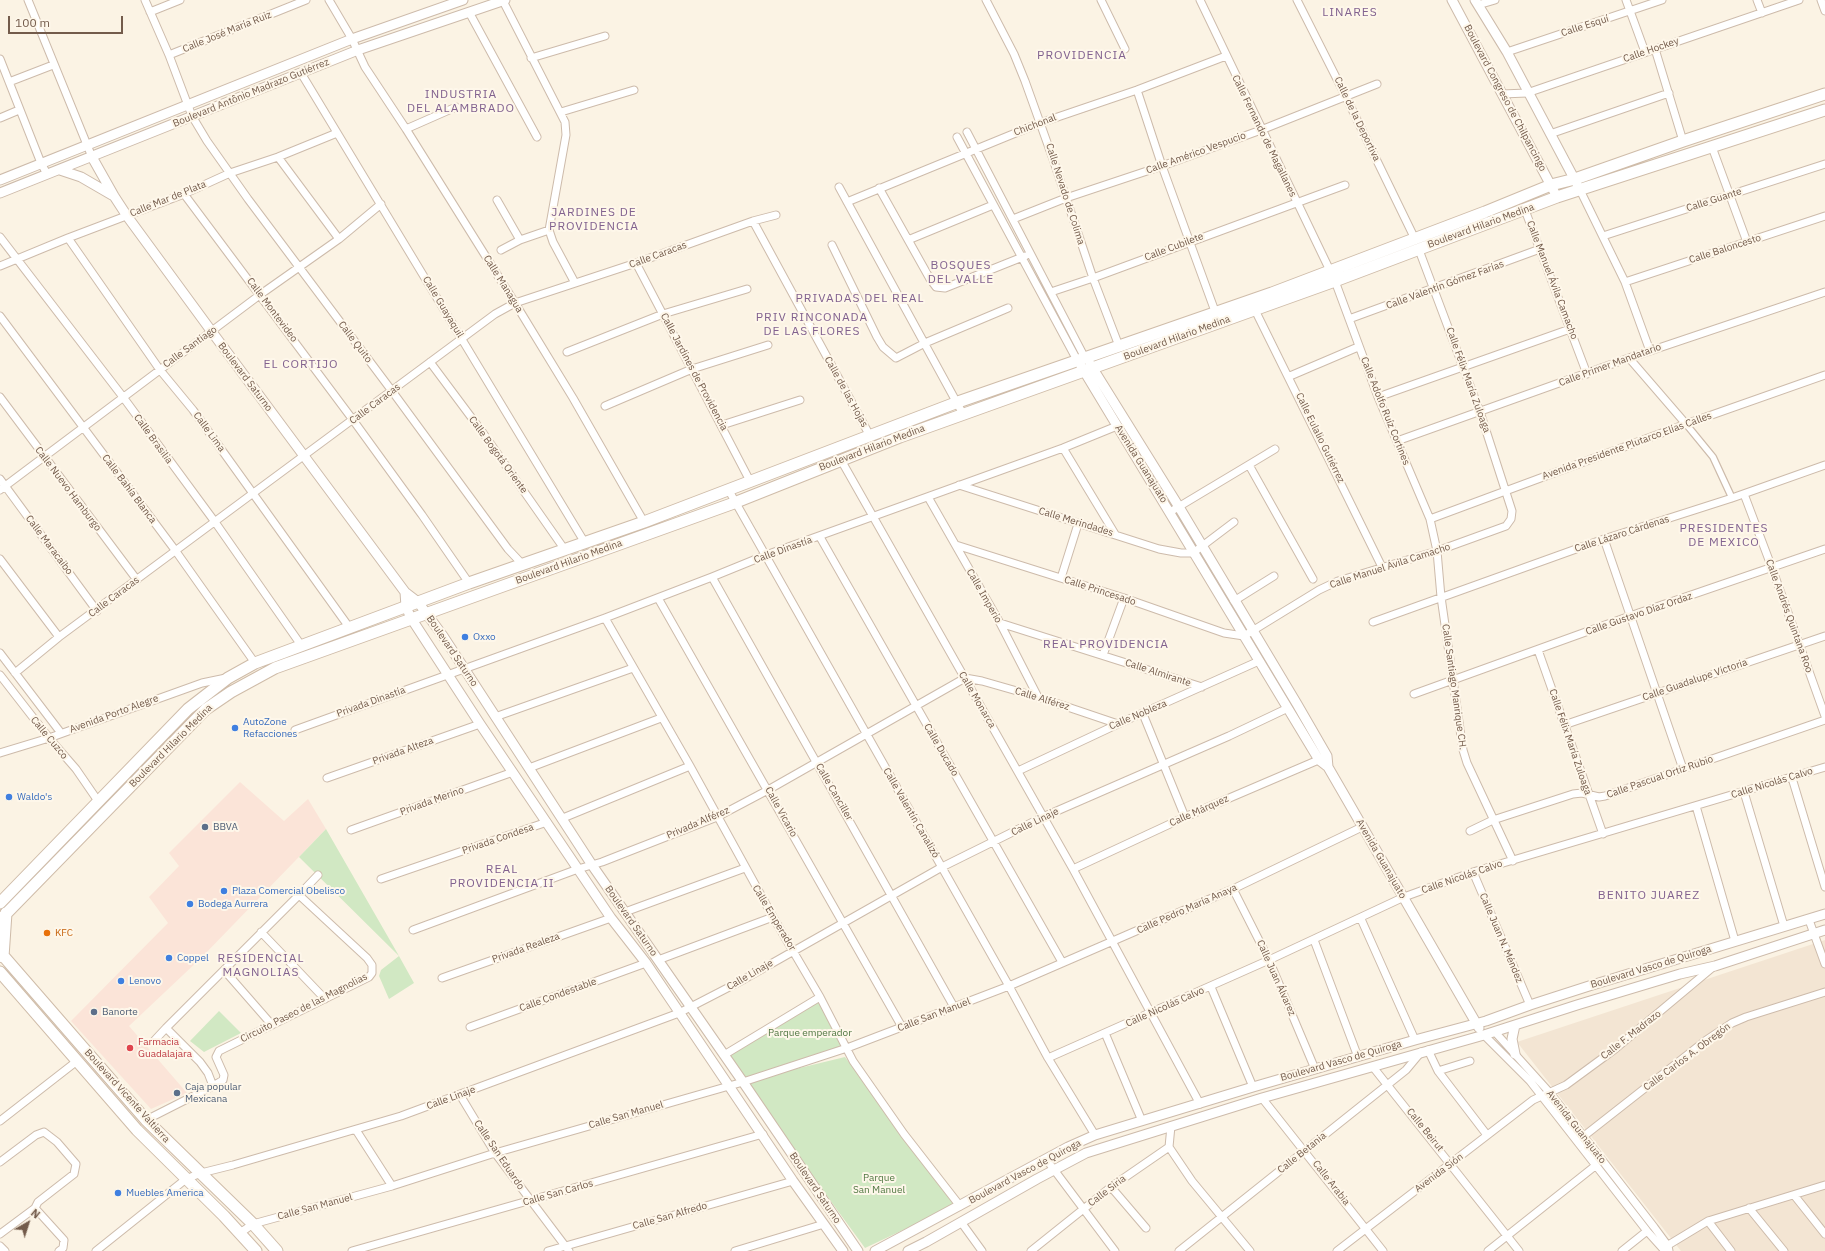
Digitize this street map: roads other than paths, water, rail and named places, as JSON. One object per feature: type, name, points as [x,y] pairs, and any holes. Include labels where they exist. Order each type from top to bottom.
[{"type":"main road","name":"Boulevard Hilario Medina","points":[[3,916],[193,722],[219,699],[246,682],[275,668],[734,503],[841,460],[964,414],[1255,310],[1415,239],[1551,185],[1575,179],[1683,141],[1825,94]]},
{"type":"main road","name":"Boulevard Hilario Medina","points":[[1,901],[183,713],[228,678],[255,663],[469,583],[644,522],[958,402],[1216,314],[1332,276],[1419,250],[1557,197],[1825,110]]},
{"type":"main road","points":[[1036,375],[1040,386]]},
{"type":"main road","points":[[2,954],[3,916]]},
{"type":"main road","name":"Boulevard Vicente Valtierra","points":[[2,954],[146,1120],[253,1224],[277,1251]]},
{"type":"main road","name":"Boulevard Vicente Valtierra","points":[[0,972],[137,1130],[240,1233],[256,1251]]},
{"type":"street","points":[[28,0],[53,65],[92,157]]},
{"type":"street","name":"Calle Quito","points":[[145,0],[169,55],[192,116],[230,174],[508,549],[522,565]]},
{"type":"street","points":[[150,12],[180,0]]},
{"type":"street","name":"Calle José María Ruiz","points":[[169,55],[306,0]]},
{"type":"street","name":"Calle Managua","points":[[329,0],[358,50],[365,67],[406,129],[515,303],[573,398],[644,522]]},
{"type":"street","name":"Boulevard Antônio Madrazo Gutiérrez","points":[[0,180],[86,144],[352,39],[463,0]]},
{"type":"street","points":[[504,0],[531,58],[565,122],[566,135],[549,230],[552,242],[575,283]]},
{"type":"street","name":"Boulevard Antônio Madrazo Gutiérrez","points":[[0,193],[358,50],[504,0]]},
{"type":"street","name":"Calle Nevado de Colima","points":[[986,0],[1014,54],[1040,123],[1093,278],[1119,346]]},
{"type":"street","points":[[1101,0],[1125,49]]},
{"type":"street","name":"Calle Fernando de Magallanes","points":[[1200,0],[1332,276]]},
{"type":"street","name":"Calle de la Deportiva","points":[[1297,0],[1415,239]]},
{"type":"street","name":"Boulevard Congreso de Chilpancingo","points":[[1452,0],[1557,197]]},
{"type":"street","points":[[1477,3],[1495,0]]},
{"type":"street","points":[[1626,0],[1645,52]]},
{"type":"street","name":"Calle Esquí","points":[[1507,52],[1662,0]]},
{"type":"street","points":[[1757,0],[1762,13]]},
{"type":"street","name":"Calle Hockey","points":[[1502,94],[1527,93],[1799,0]]},
{"type":"street","points":[[1821,0],[1825,12]]},
{"type":"street","name":"Boulevard Congreso de Chilpancingo","points":[[1477,3],[1507,52],[1527,93],[1580,190]]},
{"type":"street","points":[[469,12],[537,137]]},
{"type":"street","points":[[531,58],[605,36]]},
{"type":"street","points":[[1654,49],[1683,141]]},
{"type":"street","name":"Chichonal","points":[[847,202],[1040,123],[1137,90],[1226,56]]},
{"type":"street","points":[[0,59],[19,110],[47,174]]},
{"type":"street","points":[[9,82],[53,65]]},
{"type":"street","name":"Calle Guayaquil","points":[[301,73],[585,542]]},
{"type":"street","name":"Calle Américo Vespucio","points":[[1013,219],[1066,198],[1162,166],[1261,130],[1377,84]]},
{"type":"street","points":[[561,112],[634,90]]},
{"type":"street","points":[[1137,90],[1162,166],[1216,314]]},
{"type":"street","points":[[1550,134],[1669,93]]},
{"type":"street","points":[[406,129],[456,107]]},
{"type":"street","points":[[0,118],[19,110]]},
{"type":"street","name":"Avenida Guanajuato","points":[[967,132],[1051,292],[1081,359]]},
{"type":"street","name":"Calle Mar de Plata","points":[[0,266],[337,133]]},
{"type":"street","name":"Avenida Guanajuato","points":[[957,137],[1021,258],[1081,359],[1180,507],[1254,632],[1328,767],[1472,1013],[1476,1024],[1484,1036],[1520,1070],[1542,1096],[1647,1232],[1666,1249]]},
{"type":"street","points":[[1712,147],[1747,242]]},
{"type":"street","name":"Boulevard Saturno","points":[[92,157],[127,216],[405,592],[418,602],[426,613],[592,865],[743,1082],[858,1251]]},
{"type":"street","points":[[278,157],[339,239]]},
{"type":"street","name":"Calle Guante","points":[[1603,236],[1825,164]]},
{"type":"street","points":[[60,170],[89,181],[114,196]]},
{"type":"street","name":"Calle Cubilete","points":[[1051,292],[1093,278],[1189,241],[1345,185]]},
{"type":"street","points":[[839,188],[964,414]]},
{"type":"street","points":[[879,188],[930,279],[936,287],[940,288],[1021,258],[1030,253]]},
{"type":"street","points":[[1580,190],[1625,282],[1650,351]]},
{"type":"street","name":"Calle Montevideo","points":[[184,194],[261,294],[422,515],[469,583]]},
{"type":"street","points":[[497,200],[520,240]]},
{"type":"street","name":"Calle Santiago","points":[[3,489],[261,294],[339,239],[381,204]]},
{"type":"street","points":[[908,240],[993,205]]},
{"type":"street","name":"Calle Manuel Ávila Camacho","points":[[1525,210],[1587,374]]},
{"type":"street","name":"Calle Caracas","points":[[15,674],[59,637],[97,611],[175,550],[495,314],[515,303],[636,263],[753,221],[776,215]]},
{"type":"street","name":"Calle Baloncesto","points":[[1625,282],[1825,216]]},
{"type":"street","name":"Calle de las Hojas","points":[[753,221],[870,436]]},
{"type":"street","points":[[501,250],[520,240],[549,230]]},
{"type":"street","name":"Calle Brasilia","points":[[0,237],[123,398],[214,522],[301,645]]},
{"type":"street","name":"Calle Lima","points":[[68,238],[160,370],[193,410],[349,627]]},
{"type":"street","points":[[832,245],[877,337],[889,354],[896,358],[925,343],[1008,308]]},
{"type":"street","name":"Calle Valentín Gómez Farías","points":[[1349,319],[1435,289],[1540,249]]},
{"type":"street","name":"Calle Félix María Zuloaga","points":[[1419,250],[1435,289],[1480,412],[1512,511]]},
{"type":"street","name":"Calle Jardines de Providencia","points":[[636,263],[750,481]]},
{"type":"street","name":"Calle Adolfo Ruíz Cortines","points":[[1332,276],[1378,397],[1430,519],[1436,551]]},
{"type":"street","points":[[567,352],[663,314],[747,289]]},
{"type":"street","name":"Calle Primer Mandatario","points":[[1397,442],[1629,358],[1825,292]]},
{"type":"street","name":"Calle Eulalio Gutiérrez","points":[[1255,310],[1290,376],[1382,567]]},
{"type":"street","name":"Calle Bahía Blanca","points":[[0,316],[175,550],[255,663]]},
{"type":"street","points":[[1378,397],[1570,329]]},
{"type":"street","points":[[605,406],[692,370],[768,345]]},
{"type":"street","points":[[1290,376],[1358,347]]},
{"type":"street","points":[[1629,358],[1713,457],[1732,498]]},
{"type":"street","name":"Calle Bogotá Oriente","points":[[430,362],[483,433],[565,550]]},
{"type":"street","name":"Avenida Guanajuato","points":[[1088,370],[1117,426],[1170,512],[1193,553],[1288,708],[1323,758]]},
{"type":"street","name":"Avenida Presidente Plutarco Elías Calles","points":[[1430,519],[1686,424],[1825,376]]},
{"type":"street","name":"Calle Nuevo Hamburgo","points":[[0,397],[137,580]]},
{"type":"street","points":[[722,425],[800,400]]},
{"type":"street","name":"Calle Dinastía","points":[[448,674],[605,618],[712,578],[766,555],[820,537],[873,516],[1063,448],[1117,426]]},
{"type":"street","points":[[1063,448],[1115,534]]},
{"type":"street","points":[[1170,512],[1275,449]]},
{"type":"street","name":"Calle Monarca","points":[[841,460],[1073,869],[1152,1012],[1200,1104]]},
{"type":"street","points":[[1249,465],[1314,579]]},
{"type":"street","name":"Calle Lázaro Cárdenas","points":[[1373,622],[1604,539],[1744,494],[1825,465]]},
{"type":"street","name":"Calle Maracaibo","points":[[0,479],[3,489],[97,611]]},
{"type":"street","name":"Calle Merindades","points":[[959,485],[1159,549],[1181,553],[1193,553]]},
{"type":"street","name":"Calle Valentín Canalizó","points":[[728,489],[734,503],[766,555],[1048,1058],[1095,1135]]},
{"type":"street","name":"Calle Andrés Quintana Roo","points":[[1744,494],[1825,716]]},
{"type":"street","name":"Calle Imperio","points":[[928,497],[1000,623],[1038,697]]},
{"type":"street","name":"Calle Manuel Ávila Camacho","points":[[1244,636],[1254,632],[1319,590],[1338,581],[1436,551],[1506,526],[1512,519],[1512,511]]},
{"type":"street","points":[[1193,553],[1234,522]]},
{"type":"street","points":[[1061,578],[1078,524]]},
{"type":"street","name":"Calle Ducado","points":[[820,537],[1062,962]]},
{"type":"street","points":[[1604,539],[1683,769]]},
{"type":"street","name":"Calle Princesado","points":[[956,545],[1124,598],[1224,632],[1244,636]]},
{"type":"street","name":"Calle Gustavo Díaz Ordaz","points":[[1414,694],[1630,616],[1825,549]]},
{"type":"street","name":"Calle Santiago Manrique CH.","points":[[1436,551],[1441,598],[1454,679],[1463,750],[1467,763],[1513,861]]},
{"type":"street","points":[[0,560],[59,637]]},
{"type":"street","points":[[1234,600],[1274,576]]},
{"type":"street","name":"Calle Canciller","points":[[712,578],[817,761],[954,1007]]},
{"type":"street","name":"Boulevard Saturno","points":[[405,592],[406,607],[411,618],[480,724],[611,918],[646,963],[728,1086],[763,1134],[793,1181],[843,1251]]},
{"type":"street","name":"Calle Vicario","points":[[658,598],[902,1027]]},
{"type":"street","points":[[1103,654],[1124,598]]},
{"type":"street","name":"Calle Emperador","points":[[605,618],[661,718],[690,766],[745,868],[820,997],[864,1077],[904,1134],[960,1206]]},
{"type":"street","name":"Calle Almirante","points":[[1000,623],[1103,654],[1202,687]]},
{"type":"street","name":"Calle Guadalupe Victoria","points":[[1564,725],[1825,636]]},
{"type":"street","name":"Calle Félix María Zuloaga","points":[[1538,650],[1603,834]]},
{"type":"street","name":"Calle Cuzco","points":[[0,653],[61,733]]},
{"type":"street","name":"Calle Nobleza","points":[[1018,771],[1118,724],[1260,661]]},
{"type":"street","points":[[495,718],[633,668]]},
{"type":"street","name":"Privada Dinastía","points":[[294,730],[448,674]]},
{"type":"street","name":"Calle Cuzco","points":[[0,675],[49,738],[76,769],[98,801]]},
{"type":"street","name":"Avenida Porto Alegre","points":[[0,752],[49,738],[202,682],[228,678]]},
{"type":"street","name":"Calle Alférez","points":[[965,678],[982,681],[1038,697],[1118,724]]},
{"type":"street","name":"Privada Alférez","points":[[413,930],[592,865],[717,817],[768,790],[915,705],[965,678]]},
{"type":"street","name":"Calle Linaje","points":[[96,1251],[186,1179],[200,1173],[233,1165],[401,1116],[679,1013],[942,867],[1043,817],[1288,708]]},
{"type":"street","points":[[1143,714],[1185,817]]},
{"type":"street","points":[[529,768],[661,718]]},
{"type":"street","name":"Calle Pascual Ortiz Rubio","points":[[1470,831],[1493,820],[1573,794],[1605,796],[1825,720]]},
{"type":"street","name":"Privada Alteza","points":[[327,778],[480,724]]},
{"type":"street","name":"Calle Márquez","points":[[1073,869],[1185,817],[1323,758]]},
{"type":"street","points":[[562,818],[690,766]]},
{"type":"street","name":"Calle Nicolás Calvo","points":[[1048,1058],[1314,940],[1404,897],[1472,872],[1825,767]]},
{"type":"street","name":"Privada Merino","points":[[351,830],[513,772]]},
{"type":"street","points":[[1792,778],[1825,887]]},
{"type":"street","points":[[1744,792],[1784,926]]},
{"type":"street","points":[[1696,806],[1736,941]]},
{"type":"street","name":"Privada Condesa","points":[[381,879],[547,822]]},
{"type":"street","name":"Calle Pedro María Anaya","points":[[1009,986],[1233,888],[1362,827]]},
{"type":"street","points":[[625,912],[745,868]]},
{"type":"street","name":"Calle Juan N. Méndez","points":[[1472,872],[1530,1005]]},
{"type":"street","points":[[152,1042],[318,875]]},
{"type":"street","name":"Calle Juan Álvarez","points":[[1233,888],[1269,960],[1315,1069]]},
{"type":"street","name":"Circuito Paseo de las Magnolias","points":[[213,1086],[224,1078],[217,1062],[217,1054],[219,1051],[325,999],[368,977],[372,973],[372,965],[367,958],[299,895]]},
{"type":"street","name":"Boulevard Vasco de Quiroga","points":[[875,1251],[1046,1159],[1095,1135],[1253,1087],[1486,1021],[1530,1005],[1784,926],[1810,920],[1825,914]]},
{"type":"street","points":[[658,960],[773,917]]},
{"type":"street","name":"Privada Realeza","points":[[442,978],[611,918]]},
{"type":"street","points":[[1361,918],[1415,1040]]},
{"type":"street","points":[[1810,920],[1825,964]]},
{"type":"street","name":"Boulevard Vasco de Quiroga","points":[[908,1251],[1086,1153],[1262,1098],[1424,1051],[1484,1036],[1680,974],[1715,966],[1825,930]]},
{"type":"street","points":[[261,932],[325,999]]},
{"type":"street","points":[[1314,940],[1358,1057]]},
{"type":"street","name":"Calle Condestable","points":[[470,1027],[646,963]]},
{"type":"street","name":"Calle F. Madrazo","points":[[1542,1096],[1566,1085],[1615,1049],[1715,966]]},
{"type":"street","points":[[224,970],[272,1025]]},
{"type":"street","name":"Calle San Manuel","points":[[240,1233],[253,1224],[392,1186],[495,1153],[743,1082],[847,1048],[1009,986]]},
{"type":"street","points":[[1210,987],[1253,1087]]},
{"type":"street","name":"Calle Carlos A. Obregón","points":[[1584,1136],[1705,1041],[1732,1023],[1746,1017],[1825,992]]},
{"type":"street","points":[[724,1055],[820,997]]},
{"type":"street","name":"Avenida Guanajuato","points":[[1472,1013],[1486,1021],[1550,1093],[1584,1136],[1666,1249]]},
{"type":"street","points":[[1515,1025],[1512,1039],[1515,1054]]},
{"type":"street","points":[[146,1120],[213,1086],[208,1073],[200,1062],[166,1028]]},
{"type":"street","points":[[1105,1033],[1142,1121]]},
{"type":"street","points":[[1424,1051],[1487,1136]]},
{"type":"street","name":"Calle Betania","points":[[1179,1251],[1388,1085],[1414,1063],[1424,1051]]},
{"type":"street","points":[[0,1121],[77,1061]]},
{"type":"street","points":[[1438,1071],[1470,1061]]},
{"type":"street","name":"Calle Beirut","points":[[1373,1067],[1452,1164],[1519,1251]]},
{"type":"street","name":"Calle San Eduardo","points":[[460,1095],[495,1153],[567,1248]]},
{"type":"street","name":"Avenida Sión","points":[[1337,1251],[1452,1164],[1532,1100],[1542,1096]]},
{"type":"street","name":"Calle Arabia","points":[[1262,1098],[1305,1150],[1383,1251]]},
{"type":"street","points":[[1171,1126],[1169,1147],[1192,1181],[1250,1251]]},
{"type":"street","points":[[356,1130],[392,1186]]},
{"type":"street","points":[[0,1162],[36,1136],[44,1132],[57,1142],[73,1158],[76,1164],[74,1174],[38,1202],[35,1208],[0,1234]]},
{"type":"street","name":"Calle San Carlos","points":[[352,1251],[763,1134]]},
{"type":"street","name":"Calle Siria","points":[[1031,1251],[1111,1187],[1169,1147]]},
{"type":"street","points":[[1046,1159],[1115,1251]]},
{"type":"street","points":[[1488,1251],[1595,1166]]},
{"type":"street","name":"Calle San Alfredo","points":[[548,1251],[567,1248],[793,1181]]},
{"type":"street","points":[[1666,1249],[1708,1221],[1825,1186]]},
{"type":"street","points":[[1111,1187],[1146,1228]]},
{"type":"street","points":[[1794,1195],[1825,1234]]},
{"type":"street","points":[[35,1208],[64,1240],[63,1248],[59,1251]]},
{"type":"street","points":[[1749,1208],[1784,1251]]},
{"type":"street","points":[[1708,1221],[1731,1251]]},
{"type":"street","points":[[961,1222],[982,1251]]},
{"type":"street","points":[[735,1251],[824,1224]]},
{"type":"street","points":[[1622,1251],[1647,1232]]},
{"type":"street","points":[[0,1246],[5,1251]]},
{"type":"place","name":"Oxxo","points":[[465,637]]},
{"type":"place","name":"AutoZone Refacciones","points":[[235,728]]},
{"type":"place","name":"Waldo's","points":[[9,797]]},
{"type":"place","name":"BBVA","points":[[205,827]]},
{"type":"place","name":"Plaza Comercial Obelisco","points":[[224,891]]},
{"type":"place","name":"Bodega Aurrera","points":[[190,904]]},
{"type":"place","name":"KFC","points":[[47,933]]},
{"type":"place","name":"Coppel","points":[[169,958]]},
{"type":"place","name":"Lenovo","points":[[121,981]]},
{"type":"place","name":"Banorte","points":[[94,1012]]},
{"type":"place","name":"Farmacia Guadalajara","points":[[130,1048]]},
{"type":"place","name":"Caja popular Mexicana","points":[[177,1093]]},
{"type":"place","name":"Muebles America","points":[[118,1193]]},
{"type":"district","name":"LINARES","points":[[1350,13]]},
{"type":"district","name":"PROVIDENCIA","points":[[1082,56]]},
{"type":"district","name":"INDUSTRIA DEL ALAMBRADO","points":[[461,102]]},
{"type":"district","name":"JARDINES DE PROVIDENCIA","points":[[594,220]]},
{"type":"district","name":"BOSQUES DEL VALLE","points":[[961,273]]},
{"type":"district","name":"PRIVADAS DEL REAL","points":[[860,299]]},
{"type":"district","name":"PRIV RINCONADA DE LAS FLORES","points":[[812,325]]},
{"type":"district","name":"EL CORTIJO","points":[[301,365]]},
{"type":"district","name":"PRESIDENTES DE MEXICO","points":[[1724,536]]},
{"type":"district","name":"REAL PROVIDENCIA","points":[[1106,645]]},
{"type":"district","name":"REAL PROVIDENCIA II","points":[[502,877]]},
{"type":"district","name":"BENITO JUAREZ","points":[[1649,896]]},
{"type":"district","name":"RESIDENCIAL MAGNOLIAS","points":[[261,966]]},
{"type":"park label","name":"Parque emperador","points":[[810,1033]]},
{"type":"park label","name":"Parque San Manuel","points":[[879,1184]]}]
